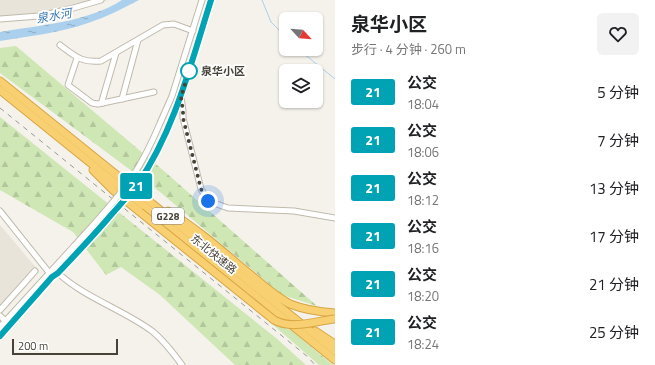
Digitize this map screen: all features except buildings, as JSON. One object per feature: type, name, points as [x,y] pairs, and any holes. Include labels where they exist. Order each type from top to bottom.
[{"type":"highway","name":"东北快速路","points":[[0,81],[335,351]]},
{"type":"highway","name":"东北快速路","points":[[0,90],[335,360]]},
{"type":"highway","points":[[75,151],[106,183],[140,212],[274,320],[283,324],[293,325],[335,319]]},
{"type":"highway","points":[[145,198],[195,229],[283,300],[311,311],[335,313]]},
{"type":"highway","points":[[302,324],[335,344]]},
{"type":"street","points":[[0,19],[39,16],[101,0]]},
{"type":"street","points":[[0,327],[118,197],[133,176],[147,152],[172,96],[202,0]]},
{"type":"street","points":[[0,336],[52,277],[58,273],[79,251],[137,185],[156,153],[181,97],[211,0]]},
{"type":"street","points":[[60,45],[77,58],[92,62],[101,61],[163,25],[174,24],[193,31]]},
{"type":"street","points":[[122,99],[138,40]]},
{"type":"street","points":[[103,103],[102,101],[116,53]]},
{"type":"street","points":[[77,58],[68,85],[92,103],[103,103],[154,92]]},
{"type":"street","points":[[181,97],[184,125],[201,189],[208,201],[228,208],[294,211],[335,218]]},
{"type":"street","points":[[0,211],[52,277]]},
{"type":"street","points":[[0,310],[35,271]]},
{"type":"street","points":[[58,273],[70,284],[133,318],[153,332],[182,365]]},
{"type":"street","points":[[0,316],[10,325]]},
{"type":"shaded area","points":[[0,0],[109,0],[22,16],[0,16]]},
{"type":"shaded area","points":[[0,225],[38,270],[35,277],[0,316]]},
{"type":"green space","points":[[16,46],[164,171],[317,306],[282,295],[160,192],[0,73],[0,48]]},
{"type":"green space","points":[[0,117],[276,338],[306,365],[235,365],[160,295],[121,267],[106,275],[73,232],[0,190]]},
{"type":"green space","points":[[271,323],[291,330],[333,365],[319,365]]},
{"type":"water","name":"泉水河","points":[[122,0],[139,0],[95,21],[44,34],[0,41],[0,32],[47,25],[79,18],[109,7]]},
{"type":"waterway","points":[[262,0],[271,22],[279,30]]},
{"type":"waterway","points":[[307,56],[335,79]]},
{"type":"railway","points":[[0,108],[308,357],[315,365]]},
{"type":"bus line","name":"21","points":[[0,336],[52,277],[58,273],[104,224],[137,185],[156,153],[181,97],[211,0]]},
{"type":"place","name":"泉华小区","points":[[189,71]]},
{"type":"route","points":[[189,71],[181,97],[183,118],[201,189],[208,201]]}]
